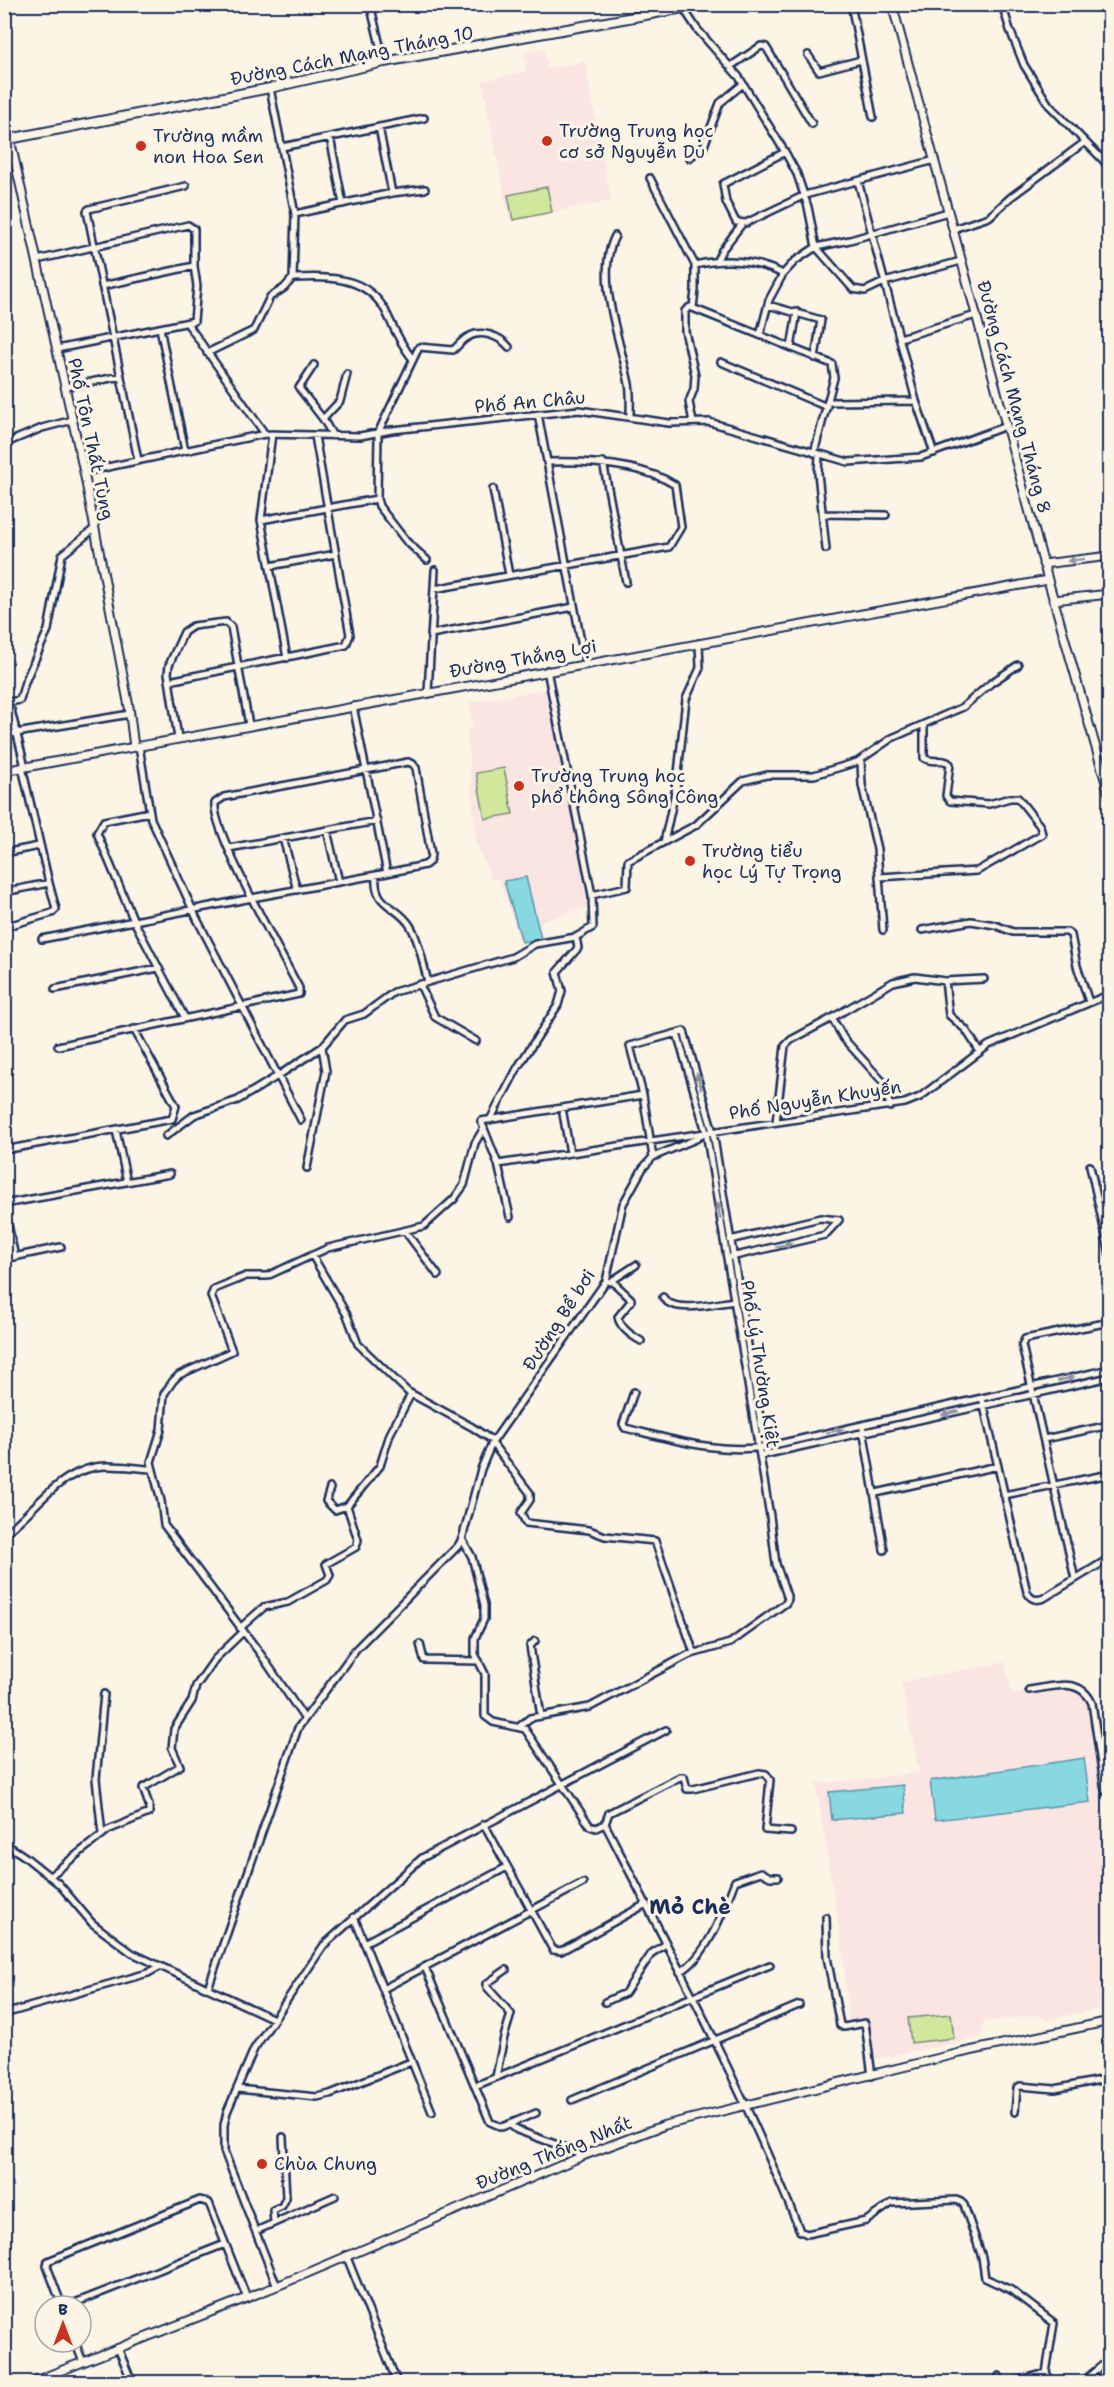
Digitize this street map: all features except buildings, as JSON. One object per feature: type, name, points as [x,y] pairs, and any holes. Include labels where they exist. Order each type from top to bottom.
[{"type":"main road","name":"Đường Cách Mạng Tháng 10","points":[[7,140],[270,88],[384,62],[706,4]]},
{"type":"street","points":[[370,4],[384,62]]},
{"type":"street","points":[[665,4],[671,12]]},
{"type":"street","points":[[851,4],[873,117]]},
{"type":"street","name":"Đường Cách Mạng Tháng 8","points":[[892,4],[1043,564],[1110,797]]},
{"type":"street","points":[[1002,4],[1010,30],[1029,74],[1056,114],[1110,169]]},
{"type":"street","points":[[1103,4],[1110,13]]},
{"type":"street","points":[[684,9],[697,29],[731,66],[785,152],[797,174],[804,195],[816,247],[853,289],[865,291],[884,282],[961,261]]},
{"type":"street","points":[[1110,36],[1106,44],[1110,50]]},
{"type":"street","points":[[731,66],[761,46],[766,46],[812,124]]},
{"type":"street","points":[[808,55],[819,71],[861,60]]},
{"type":"street","points":[[688,158],[704,146],[724,97],[743,84]]},
{"type":"street","points":[[207,353],[254,330],[270,297],[293,278],[294,214],[270,88]]},
{"type":"street","name":"Phố Tôn Thất Tùng","points":[[4,112],[7,140],[37,260],[84,472],[136,746]]},
{"type":"street","points":[[282,147],[424,118]]},
{"type":"street","points":[[379,127],[392,193]]},
{"type":"street","points":[[330,137],[343,204]]},
{"type":"street","points":[[952,229],[988,217],[1085,142]]},
{"type":"street","points":[[742,224],[734,219],[726,202],[723,184],[785,152]]},
{"type":"street","points":[[1102,159],[1110,152]]},
{"type":"street","points":[[717,260],[742,224],[804,195],[935,160]]},
{"type":"street","points":[[650,178],[695,265],[693,308]]},
{"type":"street","points":[[858,182],[916,400],[934,453]]},
{"type":"street","points":[[138,460],[87,215],[89,209],[186,186]]},
{"type":"street","points":[[294,214],[392,193],[425,189]]},
{"type":"street","points":[[759,334],[768,305],[783,274],[795,261],[816,247],[850,240],[948,212]]},
{"type":"street","points":[[37,260],[190,225],[194,229],[194,266],[197,286],[194,321],[57,349]]},
{"type":"street","points":[[615,236],[610,246],[607,272],[629,384],[630,417]]},
{"type":"street","points":[[695,265],[717,260],[756,263],[783,274]]},
{"type":"street","points":[[102,286],[194,266]]},
{"type":"street","points":[[293,278],[348,279],[364,288],[377,298],[399,342],[412,358]]},
{"type":"street","points":[[768,305],[823,321],[815,358]]},
{"type":"street","points":[[693,422],[689,402],[694,389],[695,375],[685,324],[685,311],[690,307],[832,364],[834,367],[817,454],[826,549]]},
{"type":"street","points":[[791,348],[797,312]]},
{"type":"street","points":[[900,338],[976,315]]},
{"type":"street","points":[[187,323],[265,434]]},
{"type":"street","points":[[159,328],[185,451]]},
{"type":"street","points":[[427,560],[401,535],[383,513],[377,499],[378,433],[419,347],[453,350],[466,338],[480,334],[497,338],[509,347]]},
{"type":"street","points":[[721,362],[827,404],[916,400]]},
{"type":"street","points":[[314,365],[299,388],[333,436]]},
{"type":"street","points":[[323,419],[340,401],[347,374]]},
{"type":"street","points":[[66,387],[121,376]]},
{"type":"street","name":"Phố An Châu","points":[[84,472],[265,434],[360,436],[589,410],[669,423],[716,424],[837,460],[858,462],[912,459],[1006,426]]},
{"type":"street","points":[[538,414],[585,663]]},
{"type":"street","points":[[4,444],[42,428],[73,420]]},
{"type":"street","points":[[272,434],[261,520],[287,658]]},
{"type":"street","points":[[169,681],[287,658],[346,645],[348,642],[350,635],[315,436]]},
{"type":"street","points":[[434,589],[669,547],[681,527],[675,485],[664,478],[603,462],[547,462]]},
{"type":"street","points":[[603,462],[626,582]]},
{"type":"street","points":[[493,489],[509,575]]},
{"type":"street","points":[[261,520],[377,499]]},
{"type":"street","points":[[824,514],[886,514]]},
{"type":"street","points":[[4,927],[55,911],[9,702],[20,700],[25,682],[48,630],[62,555],[95,528]]},
{"type":"street","points":[[270,566],[336,554]]},
{"type":"street","points":[[1043,564],[1110,556]]},
{"type":"street","points":[[428,692],[435,570]]},
{"type":"street","name":"Đường Thắng Lợi","points":[[4,771],[699,642],[1048,580]]},
{"type":"street","points":[[1053,600],[1110,594]]},
{"type":"street","points":[[431,634],[574,607]]},
{"type":"street","points":[[178,738],[169,681],[169,665],[180,636],[193,626],[221,621],[229,623],[249,725]]},
{"type":"street","points":[[664,842],[677,783],[686,699],[700,668],[699,642]]},
{"type":"street","points":[[592,895],[627,886],[628,861],[703,820],[742,781],[767,775],[814,775],[861,761],[892,738],[963,707],[991,683],[1018,665]]},
{"type":"street","points":[[166,1136],[194,1115],[238,1100],[278,1076],[322,1047],[345,1020],[364,1014],[394,992],[513,957],[535,944],[576,937],[593,927],[592,895],[547,670]]},
{"type":"street","points":[[354,706],[387,873]]},
{"type":"street","points":[[4,735],[130,714]]},
{"type":"street","points":[[879,877],[976,871],[1042,834],[1040,826],[1018,798],[983,804],[950,801],[946,796],[950,764],[945,761],[924,759],[924,724]]},
{"type":"street","points":[[136,746],[150,812],[193,909],[301,1120]]},
{"type":"street","points":[[861,761],[864,793],[875,836],[883,930]]},
{"type":"street","points":[[42,939],[193,909],[252,898],[297,890],[387,873],[425,865],[430,861],[431,854],[417,768],[408,762],[366,769],[218,800],[215,804],[215,814],[229,848],[252,898],[298,988],[298,994],[58,1046]]},
{"type":"street","points":[[150,812],[104,821],[97,833],[134,921],[185,1018]]},
{"type":"street","points":[[229,848],[377,821]]},
{"type":"street","points":[[327,830],[339,882]]},
{"type":"street","points":[[284,838],[297,890]]},
{"type":"street","points":[[4,853],[39,846]]},
{"type":"street","points":[[376,875],[375,887],[379,897],[411,926],[428,982]]},
{"type":"street","points":[[4,892],[49,883]]},
{"type":"street","points":[[922,930],[971,921],[995,925],[1013,932],[1066,932],[1071,935],[1077,966],[1089,1002]]},
{"type":"street","points":[[490,1120],[518,1067],[558,1005],[562,991],[557,972],[578,948],[576,937]]},
{"type":"street","points":[[55,989],[158,968]]},
{"type":"street","points":[[776,1122],[787,1043],[893,982],[915,977],[945,981],[984,979]]},
{"type":"street","points":[[945,981],[949,1015],[966,1030],[980,1052]]},
{"type":"street","points":[[420,985],[435,1017],[476,1041]]},
{"type":"street","name":"Phố Nguyễn Khuyến","points":[[498,1164],[705,1132],[890,1107],[920,1096],[989,1045],[1110,994]]},
{"type":"street","points":[[832,1018],[844,1039],[884,1083],[890,1107]]},
{"type":"street","points":[[4,1150],[172,1119],[176,1106],[134,1029]]},
{"type":"street","name":"Phố Lý Thường Kiệt","points":[[694,1653],[730,1643],[786,1603],[788,1599],[776,1564],[705,1132],[677,1033],[684,1031],[713,1132],[766,1454]]},
{"type":"street","points":[[677,1033],[630,1046],[643,1095],[653,1157],[696,1139],[705,1132]]},
{"type":"street","points":[[307,1168],[326,1071],[322,1047]]},
{"type":"street","points":[[510,1217],[498,1164],[481,1121],[643,1095]]},
{"type":"street","points":[[562,1108],[570,1153]]},
{"type":"street","points":[[304,1718],[164,1525],[161,1501],[151,1462],[161,1430],[162,1410],[167,1388],[179,1375],[232,1349],[211,1292],[246,1276],[267,1276],[337,1245],[405,1231],[428,1223],[460,1192],[467,1179],[475,1143],[484,1128]]},
{"type":"street","points":[[116,1130],[127,1182]]},
{"type":"street","name":"Đường Bể bơi","points":[[462,1539],[481,1469],[493,1442],[609,1281],[623,1204],[643,1168],[653,1157]]},
{"type":"street","points":[[1090,1166],[1110,1255]]},
{"type":"street","points":[[15,1257],[4,1205],[170,1174]]},
{"type":"street","points":[[724,1241],[820,1218],[839,1220],[825,1235],[727,1257]]},
{"type":"street","points":[[405,1231],[438,1275]]},
{"type":"street","points":[[4,1259],[61,1248]]},
{"type":"street","points":[[312,1255],[347,1315],[358,1344],[411,1394],[472,1427],[493,1442],[530,1493],[530,1500],[521,1513],[525,1523],[588,1530],[605,1536],[655,1540],[694,1653],[660,1668],[590,1707],[527,1719],[520,1726]]},
{"type":"street","points":[[636,1265],[609,1281],[629,1297],[631,1302],[618,1317],[619,1321],[631,1336],[641,1341]]},
{"type":"street","points":[[663,1297],[669,1304],[690,1307],[734,1300]]},
{"type":"street","points":[[1075,1579],[1022,1345],[1025,1339],[1110,1322]]},
{"type":"street","points":[[634,1392],[622,1424],[625,1428],[723,1448],[758,1448],[1110,1369]]},
{"type":"street","points":[[759,1455],[1110,1377]]},
{"type":"street","points":[[330,1488],[325,1498],[326,1501],[335,1510],[347,1506],[380,1466],[390,1434],[411,1394]]},
{"type":"street","points":[[982,1398],[1029,1597],[1034,1600],[1044,1598],[1110,1558]]},
{"type":"street","points":[[862,1425],[876,1492],[884,1550]]},
{"type":"street","points":[[1044,1439],[1110,1425]]},
{"type":"street","points":[[814,1436],[815,1443]]},
{"type":"street","points":[[4,1534],[51,1489],[83,1471],[105,1466],[151,1469]]},
{"type":"street","points":[[876,1492],[998,1466]]},
{"type":"street","points":[[1004,1495],[1107,1474],[1110,1493]]},
{"type":"street","points":[[50,1876],[102,1834],[149,1813],[149,1805],[143,1788],[180,1766],[172,1748],[174,1729],[192,1701],[196,1686],[215,1659],[264,1607],[288,1602],[327,1580],[330,1575],[326,1564],[353,1550],[357,1544],[347,1506]]},
{"type":"street","points":[[208,1988],[293,1738],[304,1718],[356,1649],[454,1550],[462,1539],[471,1557],[484,1605],[484,1618],[475,1638],[476,1654],[485,1674],[485,1716],[493,1722],[520,1726],[529,1733],[590,1826],[596,1828],[605,1824],[609,1813],[680,1777],[686,1780],[687,1788],[693,1789],[759,1773],[766,1774],[770,1780],[765,1830],[790,1833]]},
{"type":"street","points":[[535,1641],[531,1646],[541,1716]]},
{"type":"street","points":[[420,1644],[424,1660],[478,1660]]},
{"type":"street","points":[[1029,1690],[1070,1685],[1082,1688],[1088,1694],[1092,1703],[1105,1791],[1110,1791]]},
{"type":"street","points":[[102,1834],[96,1779],[104,1694]]},
{"type":"street","points":[[278,2286],[224,2151],[224,2125],[251,2056],[324,1945],[422,1858],[559,1780],[666,1730]]},
{"type":"street","points":[[484,1824],[552,1950],[561,1951],[646,1904]]},
{"type":"street","points":[[605,1824],[715,2042],[777,2175],[800,2232],[804,2234],[866,2221],[892,2203],[961,2202],[980,2250],[985,2278],[1011,2290],[1054,2323],[1046,2373],[1052,2382]]},
{"type":"street","points":[[4,1843],[50,1876],[92,1923],[132,1953],[274,2019]]},
{"type":"street","points":[[364,1943],[507,1867]]},
{"type":"street","points":[[680,1972],[695,1960],[716,1926],[735,1881],[761,1872],[770,1877],[778,1877]]},
{"type":"street","points":[[383,1989],[583,1883]]},
{"type":"street","points":[[354,1917],[432,2112]]},
{"type":"street","points":[[826,1917],[827,1957],[840,2025],[844,2027],[865,2023],[872,2076]]},
{"type":"street","points":[[605,2002],[625,1993],[654,1950],[666,1944]]},
{"type":"street","points":[[475,2086],[770,1965]]},
{"type":"street","points":[[4,2014],[159,1967]]},
{"type":"street","points":[[425,1967],[489,2122],[502,2127],[536,2113]]},
{"type":"street","points":[[496,2077],[511,2014],[486,1984],[506,1970]]},
{"type":"street","points":[[572,2100],[799,2005]]},
{"type":"street","name":"Đường Thống Nhất","points":[[32,2382],[278,2286],[346,2255],[585,2155],[665,2125],[960,2053],[1110,2021]]},
{"type":"street","points":[[237,2089],[317,2097],[411,2062]]},
{"type":"street","points":[[1015,2112],[1017,2088],[1020,2086],[1055,2089],[1110,2078]]},
{"type":"street","points":[[509,2124],[517,2130],[585,2155]]},
{"type":"street","points":[[274,2223],[273,2210],[282,2206],[286,2198],[283,2138]]},
{"type":"street","points":[[256,2231],[335,2196]]},
{"type":"street","points":[[58,2294],[47,2266],[48,2261],[200,2200],[209,2203],[247,2298]]},
{"type":"street","points":[[93,2296],[225,2244]]},
{"type":"street","points":[[346,2255],[397,2382]]},
{"type":"street","points":[[118,2348],[132,2382]]},
{"type":"street","points":[[80,2354],[83,2362]]},
{"type":"street","points":[[1082,2382],[1110,2359]]},
{"type":"street","points":[[1012,2382],[1046,2373]]},
{"type":"shaded area","name":"Trường Trung học cơ sở Nguyễn Du","points":[[544,49],[548,68],[585,61],[611,201],[509,220],[482,81],[527,71],[524,53]]},
{"type":"shaded area","name":"Trường Trung học phổ thông Sông Công","points":[[547,689],[590,907],[541,921],[543,939],[520,942],[499,878],[492,880],[476,842],[467,730],[473,729],[469,703]]},
{"type":"shaded area","points":[[1005,1662],[1012,1694],[1069,1686],[1078,1688],[1089,1701],[1109,1869],[1109,2007],[1047,2020],[1036,2015],[983,2022],[982,2037],[876,2059],[868,2022],[849,2022],[843,1953],[816,1784],[919,1773],[901,1682]]},
{"type":"green space","points":[[547,187],[552,212],[513,220],[508,195]]},
{"type":"green space","points":[[504,768],[513,814],[485,819],[476,773]]},
{"type":"green space","points":[[951,2014],[954,2038],[911,2043],[908,2018]]},
{"type":"water","points":[[526,877],[541,939],[522,942],[504,881]]},
{"type":"water","points":[[1084,1758],[1090,1802],[935,1820],[930,1781]]},
{"type":"water","points":[[903,1785],[906,1813],[832,1820],[829,1792]]},
{"type":"place","name":"Trường Trung học cơ sở Nguyễn Du","points":[[547,141]]},
{"type":"place","name":"Trường mầm non Hoa Sen","points":[[141,146]]},
{"type":"place","name":"Trường Trung học phổ thông Sông Công","points":[[519,786]]},
{"type":"place","name":"Trường tiểu học Lý Tự Trọng","points":[[690,861]]},
{"type":"place","name":"Chùa Chung","points":[[262,2164]]},
{"type":"district","name":"Mỏ Chè","points":[[690,1907]]}]
